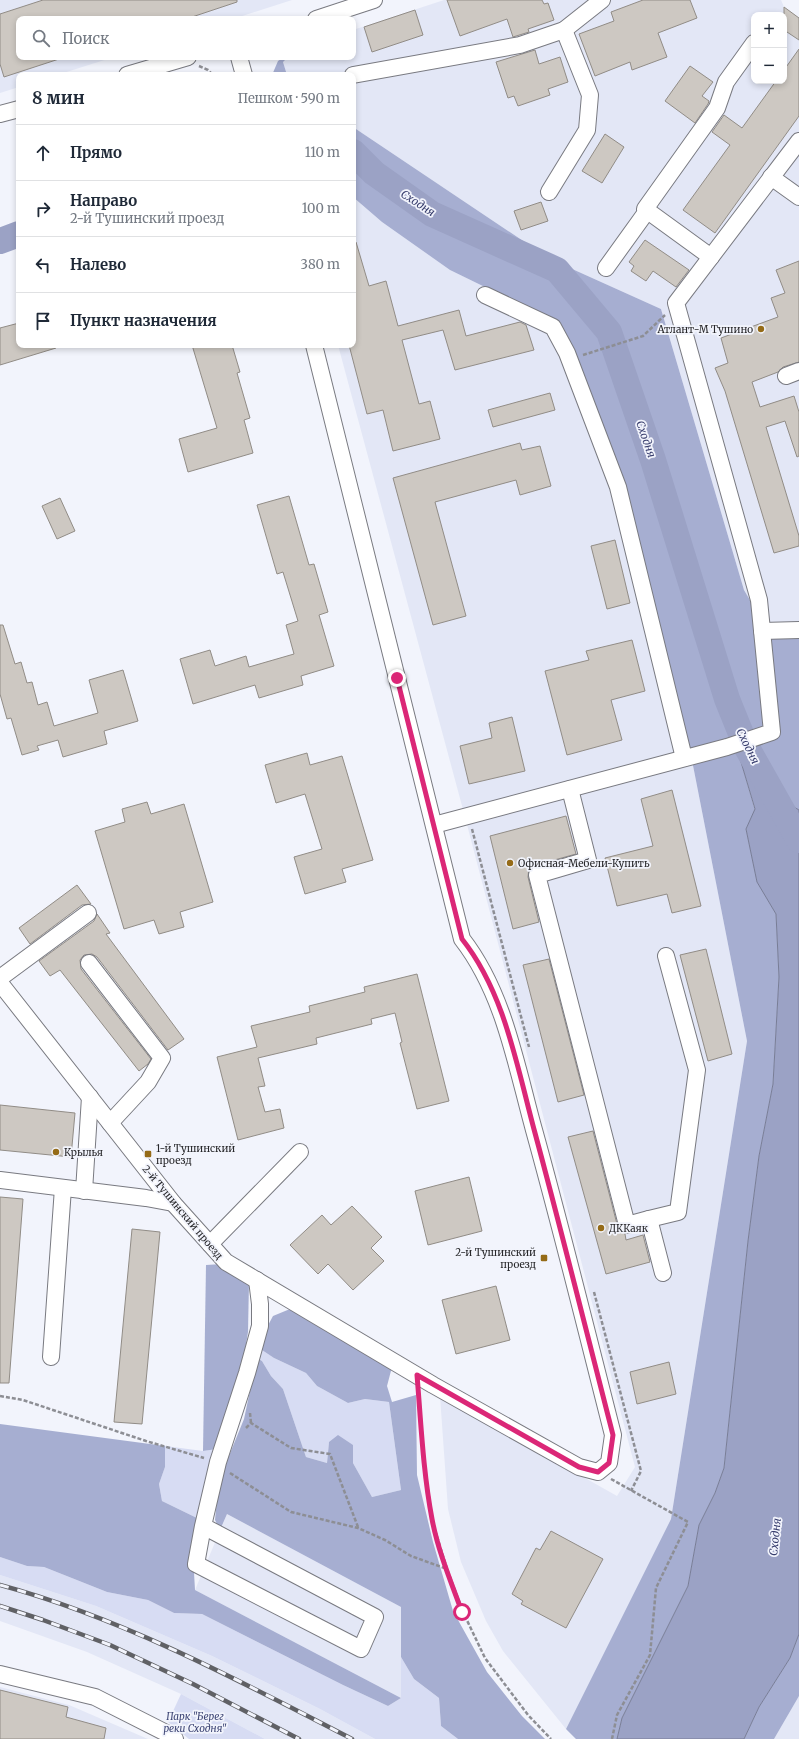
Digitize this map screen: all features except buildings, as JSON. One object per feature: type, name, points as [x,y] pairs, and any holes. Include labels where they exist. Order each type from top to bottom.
[{"type":"street","points":[[323,16],[354,3],[374,0]]},
{"type":"street","points":[[356,74],[520,45],[564,30],[602,0]]},
{"type":"street","points":[[549,192],[587,130],[590,95],[564,30]]},
{"type":"street","points":[[606,268],[647,211],[645,209],[717,108],[726,82],[751,46]]},
{"type":"street","points":[[137,72],[178,60]]},
{"type":"street","points":[[240,60],[243,72]]},
{"type":"street","points":[[0,114],[16,110]]},
{"type":"street","points":[[434,825],[727,747],[772,732],[759,600],[676,303],[799,141]]},
{"type":"street","points":[[771,177],[799,197]]},
{"type":"street","points":[[647,211],[711,256]]},
{"type":"street","points":[[485,295],[553,327],[567,353],[618,487],[684,758]]},
{"type":"street","points":[[315,348],[462,939],[476,957],[503,1016],[542,1160],[613,1435],[604,1467]]},
{"type":"street","points":[[762,631],[799,630]]},
{"type":"street","points":[[570,789],[588,860],[537,875],[627,1225],[678,1212],[697,1070],[666,956]]},
{"type":"street","points":[[0,978],[88,913]]},
{"type":"street","points":[[89,963],[162,1058],[148,1082],[110,1123]]},
{"type":"street","name":"2-й Тушинский проезд","points":[[0,983],[173,1203],[226,1262],[417,1375],[579,1467],[604,1467]]},
{"type":"street","points":[[84,1191],[90,1097]]},
{"type":"street","points":[[210,1244],[300,1152]]},
{"type":"street","points":[[0,1180],[173,1203]]},
{"type":"street","points":[[50,1357],[63,1188]]},
{"type":"street","points":[[649,1219],[663,1273]]},
{"type":"street","points":[[203,1526],[375,1617],[361,1649],[196,1564],[203,1526],[218,1462],[247,1373],[260,1326],[260,1304],[257,1280]]},
{"type":"street","points":[[0,1674],[95,1697],[170,1737]]},
{"type":"path","points":[[584,354],[643,336],[658,323]]},
{"type":"path","points":[[417,1375],[424,1460],[432,1520],[462,1612],[485,1658],[528,1714],[552,1739]]},
{"type":"path","points":[[0,1396],[23,1400],[146,1441],[218,1462],[230,1473],[291,1512],[358,1528],[385,1540],[411,1556],[447,1569]]},
{"type":"path","points":[[242,1431],[251,1422],[291,1448],[330,1454],[358,1528]]},
{"type":"path","points":[[604,1467],[688,1522],[656,1588],[650,1655],[617,1715],[612,1739]]},
{"type":"shaded area","points":[[0,0],[292,0],[242,16],[16,16],[16,60],[104,60],[66,72],[16,72],[16,88],[0,93]]},
{"type":"shaded area","points":[[444,0],[781,0],[784,7],[799,18],[799,637],[773,639],[744,590],[661,309],[550,259],[356,129],[356,72],[286,72],[283,62],[285,60],[356,60],[356,29]]},
{"type":"shaded area","points":[[285,60],[283,62],[286,72],[273,72],[278,61]]},
{"type":"shaded area","points":[[356,129],[550,259],[661,309],[744,590],[773,639],[799,637],[799,810],[782,800],[741,762],[755,810],[746,829],[757,881],[776,914],[779,977],[773,1084],[759,1156],[748,1241],[724,1468],[715,1493],[699,1525],[688,1586],[622,1718],[617,1739],[576,1739],[566,1729],[671,1519],[747,1041],[689,745],[625,483],[561,324],[450,270],[382,222],[356,200]]},
{"type":"shaded area","points":[[356,200],[382,222],[450,270],[561,324],[625,483],[689,745],[747,1041],[671,1519],[566,1729],[503,1651],[486,1621],[461,1562],[448,1509],[440,1396],[617,1496],[635,1467],[465,817],[339,348],[356,348]]},
{"type":"shaded area","points":[[222,1264],[249,1281],[248,1332],[241,1376],[217,1449],[203,1451],[206,1265]]},
{"type":"shaded area","points":[[290,1309],[392,1367],[387,1386],[392,1402],[416,1395],[417,1475],[433,1542],[453,1611],[487,1672],[522,1716],[545,1739],[458,1739],[441,1726],[439,1698],[414,1679],[401,1657],[401,1607],[227,1514],[220,1530],[215,1520],[218,1489],[222,1473],[244,1419],[257,1358],[262,1361],[271,1376],[283,1389],[306,1457],[327,1463],[329,1442],[338,1435],[353,1445],[353,1463],[372,1497],[401,1490],[389,1402],[365,1399],[348,1403],[317,1386],[306,1373],[274,1358],[259,1348],[265,1331],[273,1316]]},
{"type":"shaded area","points":[[0,1424],[165,1446],[165,1467],[159,1484],[162,1501],[199,1519],[193,1555],[195,1590],[401,1698],[388,1706],[202,1614],[174,1613],[148,1600],[107,1592],[44,1567],[27,1566],[0,1557]]},
{"type":"shaded area","points":[[227,1514],[401,1607],[401,1698],[195,1590]]},
{"type":"shaded area","points":[[0,1575],[96,1606],[212,1656],[320,1709],[375,1739],[265,1739],[181,1694],[87,1652],[0,1621]]},
{"type":"shaded area","points":[[799,1634],[799,1696],[774,1739],[744,1739],[759,1707],[790,1658]]},
{"type":"shaded area","points":[[0,1687],[69,1705],[148,1739],[0,1739]]},
{"type":"shaded area","points":[[799,1696],[799,1739],[774,1739]]},
{"type":"green space","points":[[259,1348],[274,1358],[306,1373],[317,1386],[348,1403],[365,1399],[389,1402],[401,1490],[372,1497],[353,1463],[353,1445],[329,1442],[327,1463],[306,1457],[283,1389],[271,1376],[262,1361],[257,1358]]},
{"type":"green space","points":[[165,1446],[203,1451],[217,1449],[199,1519],[162,1501],[159,1484],[165,1467]]},
{"type":"green space","points":[[0,1557],[27,1566],[44,1567],[107,1592],[148,1600],[174,1613],[202,1614],[388,1706],[401,1698],[401,1657],[414,1679],[439,1698],[441,1726],[458,1739],[375,1739],[320,1709],[212,1656],[96,1606],[0,1575]]},
{"type":"green space","name":"Парк \"Берег реки Сходня\"","points":[[181,1694],[265,1739],[189,1739],[168,1722]]},
{"type":"water","points":[[762,752],[782,800],[799,810],[799,1634],[790,1658],[759,1707],[744,1739],[617,1739],[622,1718],[688,1586],[699,1525],[715,1493],[724,1468],[748,1241],[759,1156],[773,1084],[779,977],[776,914],[757,882],[746,829],[755,809],[741,762]]},
{"type":"waterway","name":"Сходня","points":[[356,155],[374,173],[432,214],[557,270],[609,332],[653,460],[727,699],[746,746],[799,840]]},
{"type":"waterway","name":"Сходня","points":[[0,241],[16,235]]},
{"type":"railway","points":[[0,1585],[46,1599],[135,1633],[224,1673],[352,1739]]},
{"type":"railway","points":[[0,1606],[110,1645],[193,1684],[299,1739]]},
{"type":"place","name":"Атлант-М Тушино","points":[[761,329]]},
{"type":"place","name":"Офисная-Мебели-Купить","points":[[510,863]]},
{"type":"place","name":"Крылья","points":[[56,1152]]},
{"type":"place","name":"1-й Тушинский проезд","points":[[148,1154]]},
{"type":"place","name":"ДККаяк","points":[[601,1228]]},
{"type":"place","name":"2-й Тушинский проезд","points":[[544,1258]]},
{"type":"route","points":[[397,678],[462,939],[476,957],[503,1016],[613,1435],[609,1463],[598,1472],[579,1467],[417,1375],[424,1460],[432,1520],[462,1612]]}]
